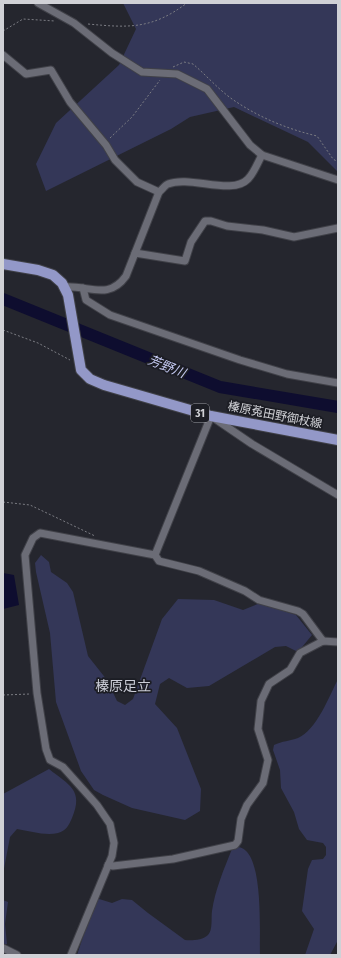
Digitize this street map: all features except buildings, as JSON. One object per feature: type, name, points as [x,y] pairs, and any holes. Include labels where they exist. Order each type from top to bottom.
[{"type":"main road","points":[[3,264],[38,270],[53,275],[66,291]]},
{"type":"main road","name":"榛原菟田野御杖線","points":[[66,291],[80,370],[90,379],[104,385],[211,416],[338,440]]},
{"type":"street","points":[[38,3],[74,23],[112,53],[142,72],[177,74],[207,89],[250,145],[262,155],[338,180]]},
{"type":"street","points":[[3,55],[26,74],[51,70],[70,102],[106,146],[115,160],[137,182],[159,192]]},
{"type":"street","points":[[66,291],[83,288],[96,291],[109,290],[120,284],[126,276],[159,192],[167,184],[181,181],[229,186],[240,185],[248,179],[262,155]]},
{"type":"street","points":[[135,253],[185,261],[191,242],[205,221],[211,221],[227,226],[263,230],[294,237],[338,228]]},
{"type":"street","points":[[83,288],[86,300],[110,315],[240,360],[287,374],[338,383]]},
{"type":"street","points":[[155,555],[211,416],[252,444],[338,495]]},
{"type":"street","points":[[71,955],[108,865],[114,843],[110,824],[97,805],[63,767],[50,760],[46,749],[37,693],[25,555],[33,538],[40,533],[155,555],[159,561],[199,571],[245,591],[259,600],[298,611],[303,614],[323,641]]},
{"type":"street","points":[[108,865],[113,866],[173,859],[235,845],[238,841],[242,819],[247,805],[263,783],[268,760],[258,729],[261,701],[269,684],[290,670],[300,653],[323,641],[338,642]]},
{"type":"street","points":[[3,948],[17,955]]},
{"type":"path","points":[[88,24],[124,27],[145,25],[161,20],[187,3]]},
{"type":"path","points":[[3,31],[23,19],[58,21]]},
{"type":"path","points":[[3,330],[38,343],[78,362]]},
{"type":"path","points":[[3,502],[30,505],[99,538]]},
{"type":"path","points":[[3,696],[37,693]]},
{"type":"shaded area","points":[[123,3],[338,3],[338,172],[308,142],[234,107],[190,117],[171,129],[46,191],[36,164],[56,123],[119,65],[136,29]]},
{"type":"shaded area","points":[[41,555],[49,562],[51,572],[67,583],[73,592],[88,656],[107,680],[117,701],[125,705],[133,699],[162,619],[178,599],[214,600],[243,610],[260,603],[296,615],[312,635],[298,652],[286,646],[275,647],[209,686],[187,688],[169,678],[160,684],[155,704],[177,728],[201,789],[200,811],[185,820],[132,808],[103,795],[94,790],[81,771],[56,702],[50,633],[35,563]]},
{"type":"shaded area","points":[[3,573],[14,575],[19,605],[3,609]]},
{"type":"shaded area","points":[[338,679],[338,940],[330,955],[305,955],[314,929],[302,911],[308,869],[312,860],[323,859],[326,855],[326,847],[323,843],[307,840],[299,829],[294,812],[281,788],[280,770],[273,750],[274,745],[298,738],[311,728],[327,703]]},
{"type":"shaded area","points":[[49,769],[68,784],[75,794],[75,809],[72,818],[65,829],[61,832],[53,834],[43,834],[17,829],[10,837],[3,874],[3,794]]},
{"type":"shaded area","points":[[237,847],[246,851],[252,861],[256,876],[260,912],[260,955],[77,955],[96,898],[112,903],[122,899],[132,900],[185,940],[197,940],[206,937],[211,930],[213,903],[220,880],[232,849]]},
{"type":"shaded area","points":[[3,900],[8,902],[5,924],[7,944],[3,945]]},
{"type":"waterway","name":"芳野川","points":[[3,299],[220,387],[338,407]]},
{"type":"district","name":"榛原足立","points":[[123,686]]}]
